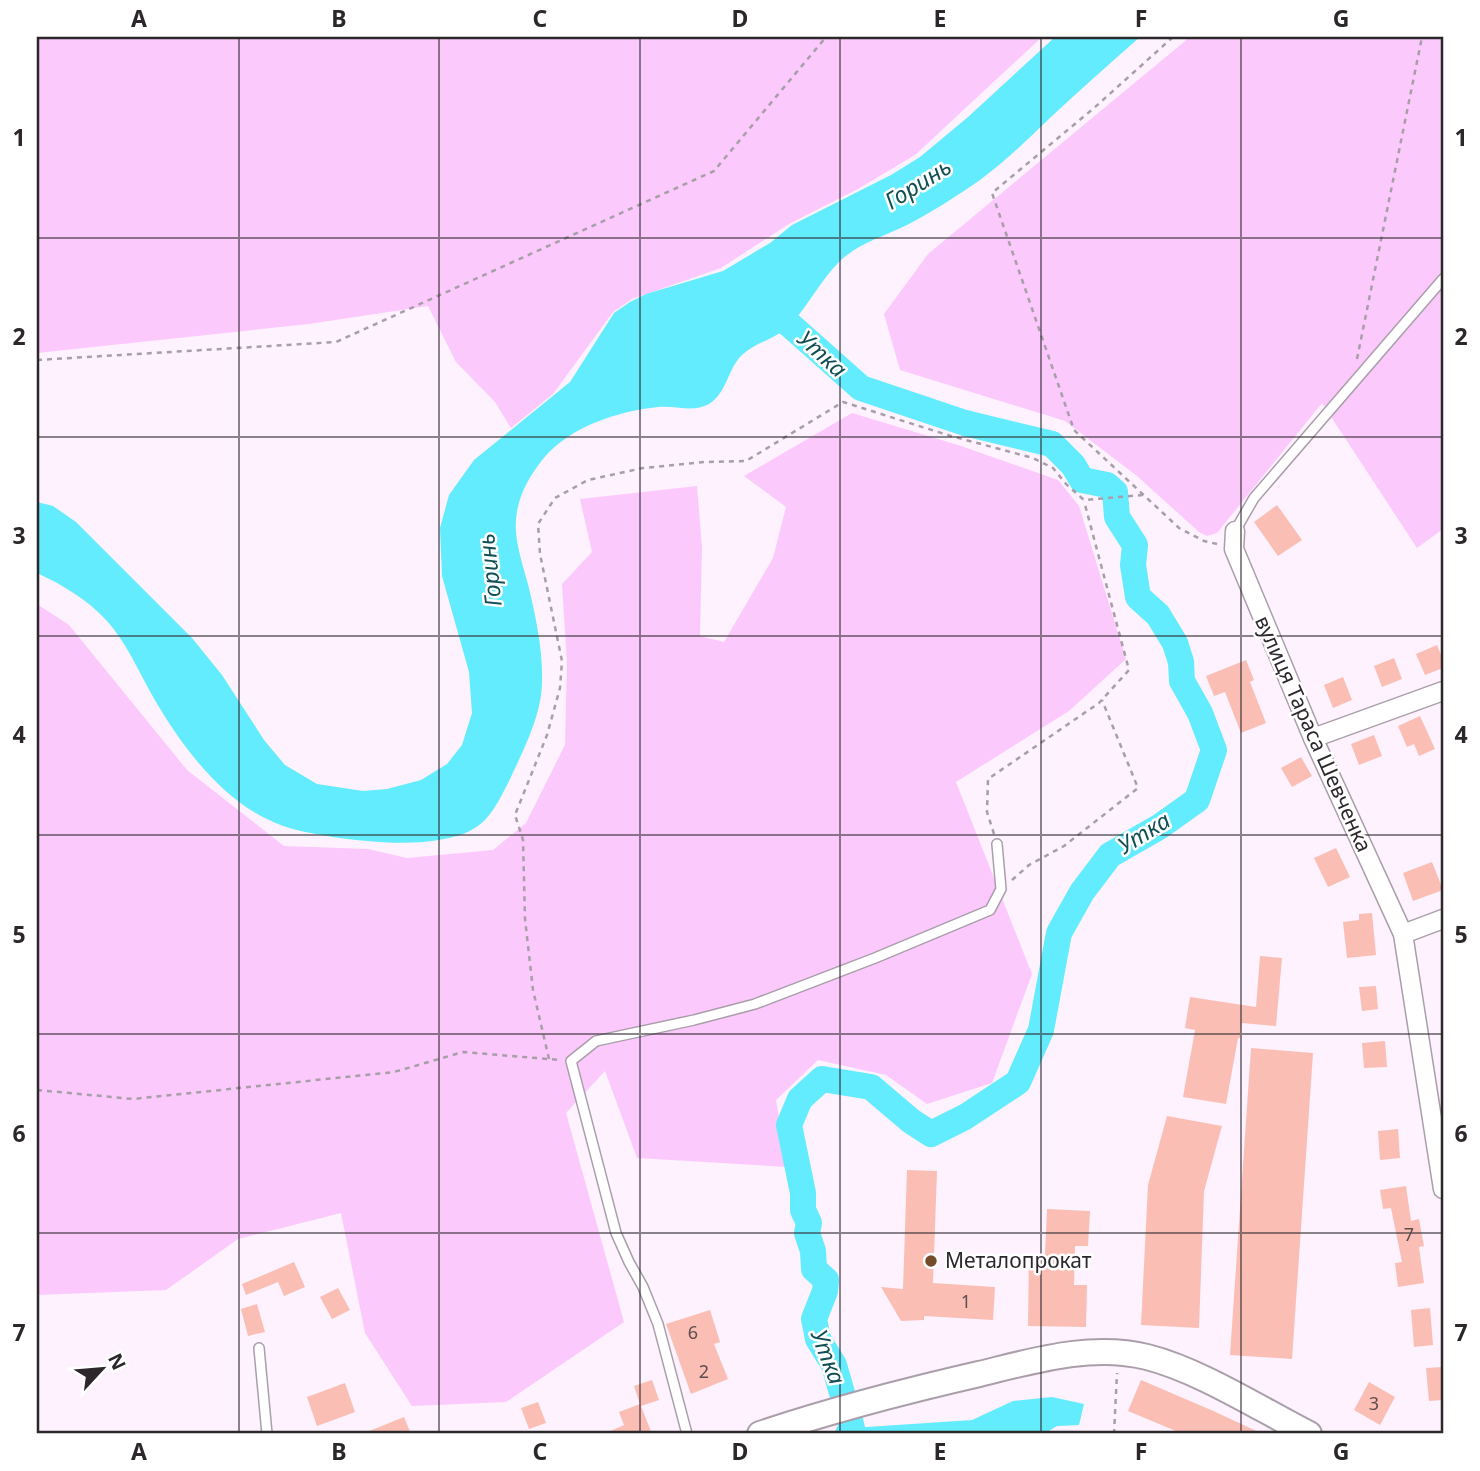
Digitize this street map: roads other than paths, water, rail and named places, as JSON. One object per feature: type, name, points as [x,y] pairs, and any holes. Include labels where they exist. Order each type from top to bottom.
[{"type":"main road","points":[[760,1434],[892,1394],[1051,1357],[1119,1352],[1146,1356],[1179,1367],[1309,1434]]},
{"type":"street","name":"вулиця Тараса Шевченка","points":[[1235,531],[1234,549],[1313,738],[1403,934],[1443,1189]]},
{"type":"street","points":[[1313,738],[1443,691]]},
{"type":"street","points":[[1403,934],[1443,919]]},
{"type":"lane","points":[[1235,531],[1254,498],[1443,279]]},
{"type":"lane","points":[[687,1434],[658,1324],[617,1233],[571,1061],[596,1041],[755,1004],[990,910],[1001,889],[997,844]]},
{"type":"lane","points":[[259,1348],[267,1434]]},
{"type":"water","name":"Горинь","points":[[1055,37],[1140,37],[1008,158],[980,180],[926,215],[846,255],[786,328],[754,346],[737,360],[720,394],[709,404],[690,408],[643,409],[595,422],[566,438],[543,459],[523,490],[516,521],[519,550],[532,599],[540,646],[542,681],[539,706],[526,744],[498,802],[486,819],[469,831],[444,839],[417,842],[361,840],[291,828],[249,809],[216,782],[187,749],[152,695],[126,647],[107,621],[75,594],[37,573],[37,502],[53,506],[76,522],[192,638],[222,675],[264,740],[285,765],[317,784],[363,791],[387,789],[421,780],[447,764],[462,745],[472,713],[469,672],[442,576],[440,528],[449,495],[474,460],[570,382],[614,313],[646,294],[723,271],[770,243],[792,225],[891,175],[920,157]]},
{"type":"water","points":[[1052,1397],[1084,1404],[1079,1425],[1057,1426],[1044,1434],[831,1434],[852,1428],[972,1420],[1013,1401]]},
{"type":"waterway","name":"Утка","points":[[761,306],[790,325],[861,388],[965,423],[1052,444],[1073,465],[1082,480],[1107,485],[1115,492],[1117,517],[1135,545],[1133,565],[1138,597],[1158,615],[1175,643],[1181,662],[1182,681],[1200,713],[1214,750],[1197,800],[1159,827],[1110,855],[1082,892],[1059,933],[1041,1030],[1018,1082],[965,1117],[931,1134],[871,1087],[822,1079],[800,1099],[789,1125],[803,1193],[803,1210],[809,1223],[807,1233],[813,1251],[814,1269],[826,1280],[825,1291],[814,1319],[818,1339],[834,1365],[852,1428],[848,1434]]},
{"type":"place","name":"Металопрокат","points":[[931,1261]]}]
